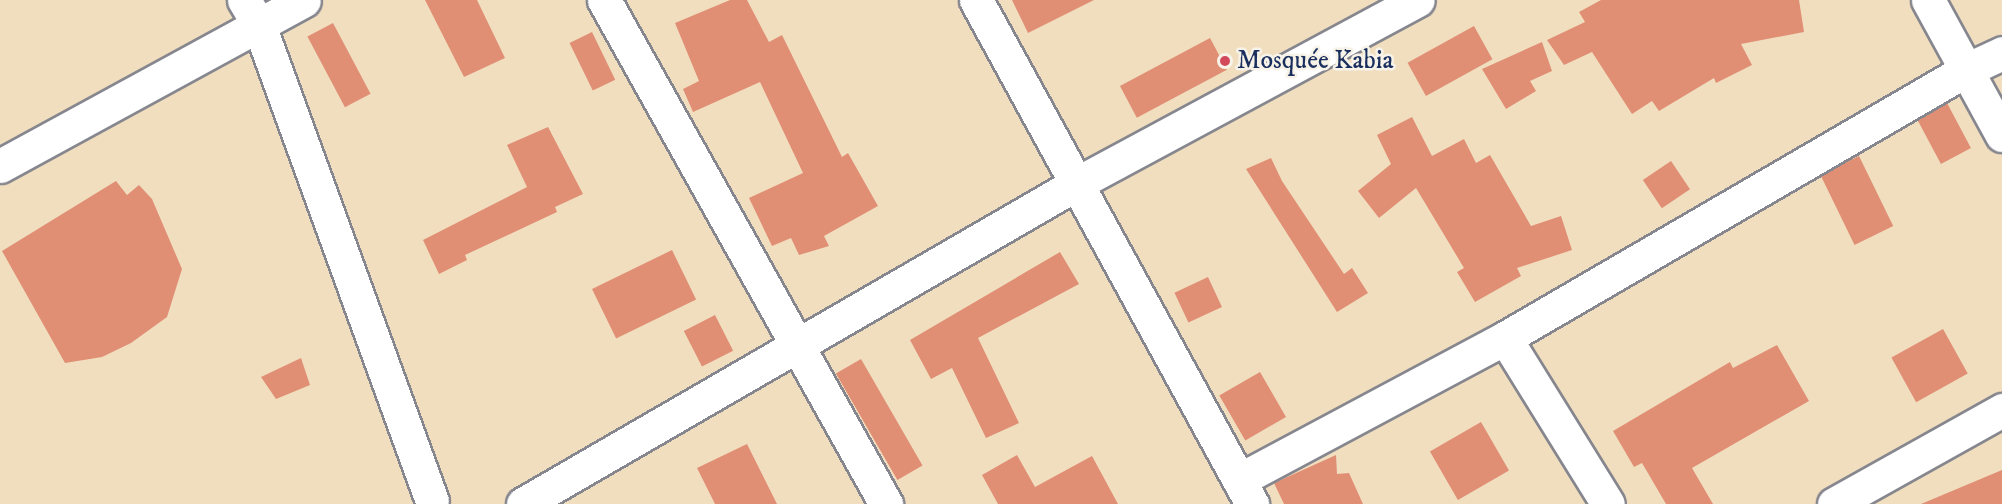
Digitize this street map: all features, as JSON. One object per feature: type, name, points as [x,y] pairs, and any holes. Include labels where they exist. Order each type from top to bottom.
[{"type":"street","points":[[0,166],[252,12],[304,0]]},
{"type":"street","points":[[604,0],[886,504]]},
{"type":"street","points":[[976,0],[1245,492],[1966,70],[2002,53]]},
{"type":"street","points":[[523,504],[1076,184],[1418,0]]},
{"type":"street","points":[[1928,0],[2002,135]]},
{"type":"street","points":[[252,12],[439,503]]},
{"type":"street","points":[[1505,338],[1608,504]]},
{"type":"street","points":[[1834,504],[2002,410]]},
{"type":"building","points":[[425,0],[477,0],[505,58],[464,77]]},
{"type":"building","points":[[730,0],[747,0],[769,42],[782,35],[842,157],[848,153],[878,206],[824,236],[829,246],[799,255],[791,238],[772,246],[749,198],[803,173],[760,82],[693,112],[683,89],[699,81],[675,23]]},
{"type":"building","points":[[1012,0],[1094,0],[1028,33]]},
{"type":"building","points":[[1601,0],[1799,0],[1804,32],[1741,44],[1752,65],[1716,83],[1714,78],[1659,111],[1652,101],[1632,114],[1592,52],[1564,65],[1547,40],[1585,22],[1579,12]]},
{"type":"building","points":[[333,23],[371,94],[345,107],[307,37]]},
{"type":"building","points":[[1474,26],[1492,59],[1426,96],[1408,63]]},
{"type":"building","points":[[592,32],[615,80],[593,91],[570,43]]},
{"type":"building","points":[[1210,38],[1227,70],[1137,118],[1120,86]]},
{"type":"building","points":[[1542,42],[1552,71],[1530,81],[1536,91],[1506,109],[1482,69]]},
{"type":"building","points":[[1947,103],[1971,148],[1941,164],[1917,119]]},
{"type":"building","points":[[1412,117],[1432,156],[1464,139],[1476,163],[1490,155],[1531,226],[1561,216],[1572,250],[1517,268],[1521,276],[1475,302],[1457,272],[1464,268],[1416,188],[1379,218],[1358,191],[1391,164],[1377,135]]},
{"type":"building","points":[[548,127],[583,194],[555,207],[557,212],[465,255],[467,260],[439,274],[423,240],[527,187],[507,145]]},
{"type":"building","points":[[1859,156],[1893,226],[1855,245],[1820,175]]},
{"type":"building","points":[[1271,158],[1282,181],[1344,274],[1352,268],[1368,293],[1337,312],[1246,169]]},
{"type":"building","points":[[1671,161],[1690,189],[1662,208],[1643,180]]},
{"type":"building","points":[[116,181],[127,195],[139,185],[152,199],[182,269],[167,317],[131,343],[102,357],[65,363],[2,251]]},
{"type":"building","points":[[672,250],[696,299],[616,338],[592,289]]},
{"type":"building","points":[[1060,252],[1079,284],[978,338],[1019,423],[986,438],[952,368],[931,379],[910,340]]},
{"type":"building","points":[[1208,277],[1222,307],[1188,323],[1174,293]]},
{"type":"building","points":[[715,315],[733,351],[702,367],[684,331]]},
{"type":"building","points":[[1943,329],[1968,374],[1916,402],[1891,358]]},
{"type":"building","points":[[1777,345],[1809,401],[1692,468],[1713,504],[1666,504],[1642,463],[1634,467],[1613,431],[1730,362],[1733,368]]},
{"type":"building","points":[[301,358],[310,385],[276,399],[261,377]]},
{"type":"building","points":[[861,359],[922,466],[897,480],[836,374]]},
{"type":"building","points":[[1260,372],[1286,417],[1245,441],[1219,396]]},
{"type":"building","points":[[1481,422],[1509,470],[1458,500],[1430,452]]},
{"type":"building","points":[[747,444],[777,504],[715,504],[697,468]]},
{"type":"building","points":[[1017,455],[1035,487],[1092,456],[1118,504],[998,504],[982,475]]},
{"type":"building","points":[[1336,455],[1337,474],[1349,473],[1363,504],[1284,504],[1274,483]]},
{"type":"building","points":[[2002,470],[2002,504],[1921,504]]},
{"type":"place","name":"Mosquée Kabia","points":[[1225,61]]}]
